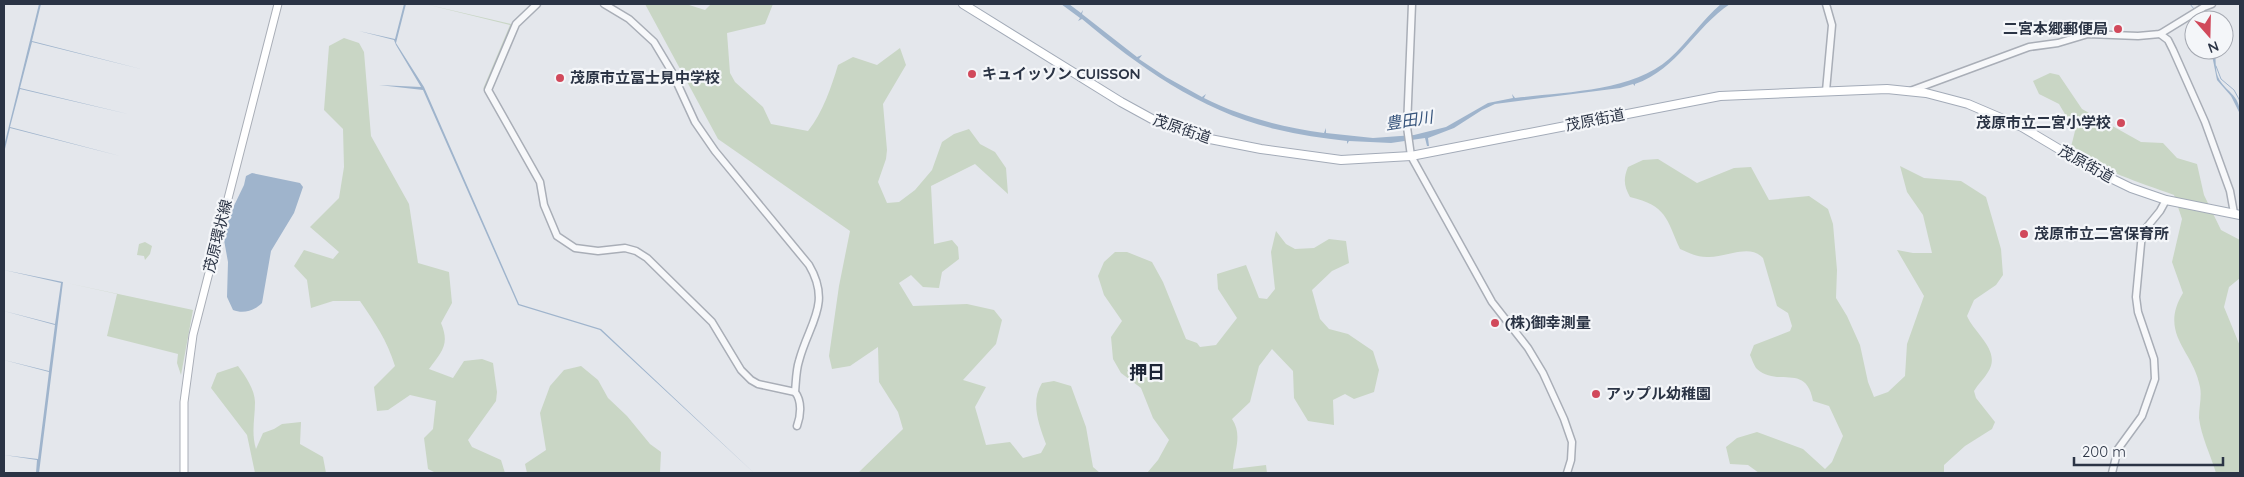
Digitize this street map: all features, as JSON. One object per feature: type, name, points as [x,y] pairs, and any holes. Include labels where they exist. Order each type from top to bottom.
[{"type":"main road","name":"茂原環状線","points":[[184,473],[184,402],[193,335],[278,4]]},
{"type":"main road","name":"茂原街道","points":[[963,4],[1121,102],[1152,119],[1190,134],[1242,146],[1341,160],[1410,152],[1720,96],[1887,89],[1953,99],[1996,114],[2022,127],[2107,177],[2166,200],[2237,214]]},
{"type":"street","points":[[537,4],[516,24],[488,90],[540,182],[550,225],[557,236],[575,248],[598,251],[625,248],[647,258],[712,322],[741,370],[751,380],[758,384],[795,392]]},
{"type":"street","points":[[604,4],[629,18],[654,42],[672,72],[695,122],[715,151],[809,265],[816,277],[819,288],[818,314],[799,361],[795,392],[799,404],[800,417],[797,426]]},
{"type":"street","points":[[1412,4],[1406,127],[1410,152],[1492,302],[1528,348],[1543,373],[1564,419],[1572,442],[1571,460],[1567,473]]},
{"type":"street","points":[[1826,4],[1831,15],[1832,25],[1826,91]]},
{"type":"street","points":[[1910,91],[2024,49],[2058,43],[2088,34],[2138,36],[2160,34],[2212,4]]},
{"type":"street","points":[[2160,34],[2168,40],[2205,122],[2237,214]]},
{"type":"street","points":[[2112,473],[2118,449],[2142,416],[2154,379],[2154,359],[2138,312],[2136,297],[2142,233],[2160,211],[2166,200]]},
{"type":"green space","points":[[425,4],[511,24],[513,26],[486,87],[483,89],[510,25]]},
{"type":"green space","points":[[645,4],[686,4],[705,10],[711,4],[773,4],[765,24],[727,33],[730,73],[735,82],[763,107],[771,124],[808,131],[822,108],[838,65],[853,57],[877,65],[900,48],[906,65],[883,104],[887,150],[878,182],[887,203],[899,202],[915,190],[932,170],[942,142],[954,134],[969,129],[980,144],[995,152],[1006,168],[1008,194],[975,164],[931,186],[934,244],[952,240],[958,247],[959,259],[942,272],[939,288],[923,287],[911,275],[899,283],[913,306],[967,304],[994,310],[1002,320],[996,344],[963,380],[986,387],[975,407],[986,445],[1010,442],[1023,458],[1041,453],[1046,444],[1037,414],[1038,390],[1042,383],[1054,381],[1071,386],[1086,427],[1093,467],[1100,473],[858,473],[903,429],[898,412],[879,382],[878,347],[850,366],[832,369],[829,356],[839,286],[850,231],[718,139]]},
{"type":"green space","points":[[344,38],[359,43],[364,52],[371,136],[409,204],[418,263],[449,272],[452,303],[441,323],[445,342],[441,352],[429,369],[453,378],[464,361],[482,359],[493,363],[497,392],[496,401],[468,440],[472,447],[501,460],[505,473],[436,473],[428,469],[424,438],[433,429],[436,401],[410,395],[388,410],[377,411],[374,387],[395,366],[380,332],[360,301],[333,301],[311,308],[307,280],[294,266],[304,250],[333,259],[339,252],[310,227],[339,198],[344,167],[343,129],[324,110],[329,46]]},
{"type":"green space","points":[[2050,73],[2059,75],[2082,109],[2141,142],[2163,143],[2177,158],[2197,164],[2204,195],[2221,230],[2240,240],[2240,278],[2229,287],[2224,307],[2240,346],[2240,473],[2216,473],[2200,425],[2201,390],[2197,374],[2176,331],[2174,320],[2176,307],[2183,293],[2172,262],[2182,219],[2174,195],[2094,163],[2071,147],[2075,131],[2059,104],[2039,94],[2033,81]]},
{"type":"green space","points":[[1658,159],[1697,183],[1734,168],[1751,167],[1769,200],[1809,196],[1828,209],[1833,224],[1837,270],[1836,298],[1847,316],[1860,345],[1868,382],[1874,397],[1888,392],[1905,376],[1907,344],[1924,296],[1897,250],[1913,253],[1932,253],[1923,215],[1907,192],[1900,166],[1924,178],[1961,181],[1986,197],[2001,249],[2003,275],[1996,285],[1974,300],[1967,316],[1985,342],[1992,357],[1988,372],[1974,391],[1976,398],[1995,422],[1992,429],[1965,446],[1944,465],[1944,473],[1759,473],[1748,465],[1730,464],[1726,447],[1737,438],[1757,432],[1803,449],[1825,469],[1832,462],[1843,436],[1829,406],[1813,401],[1809,389],[1804,382],[1798,379],[1774,377],[1765,374],[1757,369],[1753,362],[1750,355],[1754,345],[1790,331],[1792,326],[1788,313],[1777,306],[1763,258],[1757,254],[1744,251],[1714,257],[1703,257],[1680,249],[1664,215],[1651,205],[1630,197],[1625,182],[1628,167],[1643,160]]},
{"type":"green space","points":[[1276,231],[1286,244],[1295,249],[1314,248],[1329,239],[1346,241],[1349,263],[1332,271],[1312,290],[1320,319],[1329,329],[1348,334],[1373,351],[1379,370],[1374,392],[1354,399],[1345,394],[1333,400],[1334,425],[1308,421],[1294,398],[1293,371],[1272,349],[1259,366],[1250,402],[1232,419],[1237,431],[1233,469],[1266,465],[1267,473],[1147,473],[1158,460],[1169,440],[1153,418],[1141,388],[1121,373],[1113,359],[1111,337],[1122,321],[1104,295],[1098,276],[1104,262],[1115,252],[1127,252],[1152,262],[1163,282],[1186,339],[1197,343],[1200,347],[1216,345],[1237,318],[1218,289],[1217,274],[1246,265],[1259,298],[1267,299],[1275,289],[1271,252]]},
{"type":"green space","points":[[145,242],[152,246],[150,254],[145,260],[144,256],[137,255],[139,244]]},
{"type":"green space","points":[[67,283],[193,310],[181,375],[177,363],[178,354],[107,336],[117,294]]},
{"type":"green space","points":[[238,366],[255,397],[253,431],[256,449],[263,433],[282,424],[301,422],[300,444],[323,457],[326,473],[255,473],[247,435],[211,388],[217,373]]},
{"type":"green space","points":[[581,366],[598,380],[608,398],[627,416],[650,444],[661,452],[660,473],[527,473],[525,464],[546,450],[540,413],[550,386],[564,370]]},
{"type":"water","points":[[39,4],[41,4],[32,41],[141,69],[32,42],[20,88],[128,114],[20,89],[10,127],[120,156],[10,128],[4,153],[4,146]]},
{"type":"water","points":[[404,4],[406,4],[396,43],[424,87],[519,304],[601,329],[754,473],[600,330],[518,305],[423,90],[379,85],[421,87],[394,40],[359,31],[395,39]]},
{"type":"water","points":[[1061,4],[1069,4],[1081,13],[1083,10],[1082,14],[1137,57],[1142,55],[1139,59],[1202,97],[1206,94],[1204,98],[1218,105],[1248,116],[1293,128],[1324,133],[1326,128],[1326,133],[1373,138],[1414,135],[1446,127],[1488,103],[1513,98],[1512,94],[1515,98],[1575,92],[1596,89],[1636,78],[1654,70],[1669,59],[1721,4],[1730,4],[1706,24],[1675,58],[1650,77],[1635,84],[1635,86],[1633,84],[1620,88],[1495,104],[1454,128],[1428,138],[1429,146],[1427,146],[1425,138],[1391,143],[1349,141],[1347,144],[1347,141],[1275,129],[1222,111],[1196,99],[1149,70],[1082,19],[1078,21],[1080,18]]},
{"type":"water","points":[[2213,60],[2216,60],[2218,77],[2238,102],[2240,114],[2231,96],[2217,80]]},
{"type":"water","points":[[252,173],[300,183],[303,187],[294,213],[271,251],[262,303],[252,310],[241,312],[233,310],[227,297],[228,262],[224,240],[230,214],[244,185],[246,176]]},
{"type":"water","points":[[4,270],[63,282],[39,473],[36,473],[37,460],[4,455],[38,459],[49,372],[4,360],[49,371],[55,325],[4,311],[55,324],[61,283]]},
{"type":"waterway","name":"豊田川","points":[[2190,4],[2194,9]]},
{"type":"waterway","name":"豊田川","points":[[2216,66],[2221,79],[2234,90],[2240,101]]},
{"type":"place","name":"二宮本郷郵便局","points":[[2118,29]]},
{"type":"place","name":"キュイッソン CUISSON","points":[[972,74]]},
{"type":"place","name":"茂原市立冨士見中学校","points":[[560,78]]},
{"type":"place","name":"茂原市立二宮小学校","points":[[2121,123]]},
{"type":"place","name":"茂原市立二宮保育所","points":[[2024,234]]},
{"type":"place","name":"(株)御幸測量","points":[[1495,323]]},
{"type":"place","name":"アップル幼稚園","points":[[1596,394]]},
{"type":"district","name":"押日","points":[[1147,373]]}]
